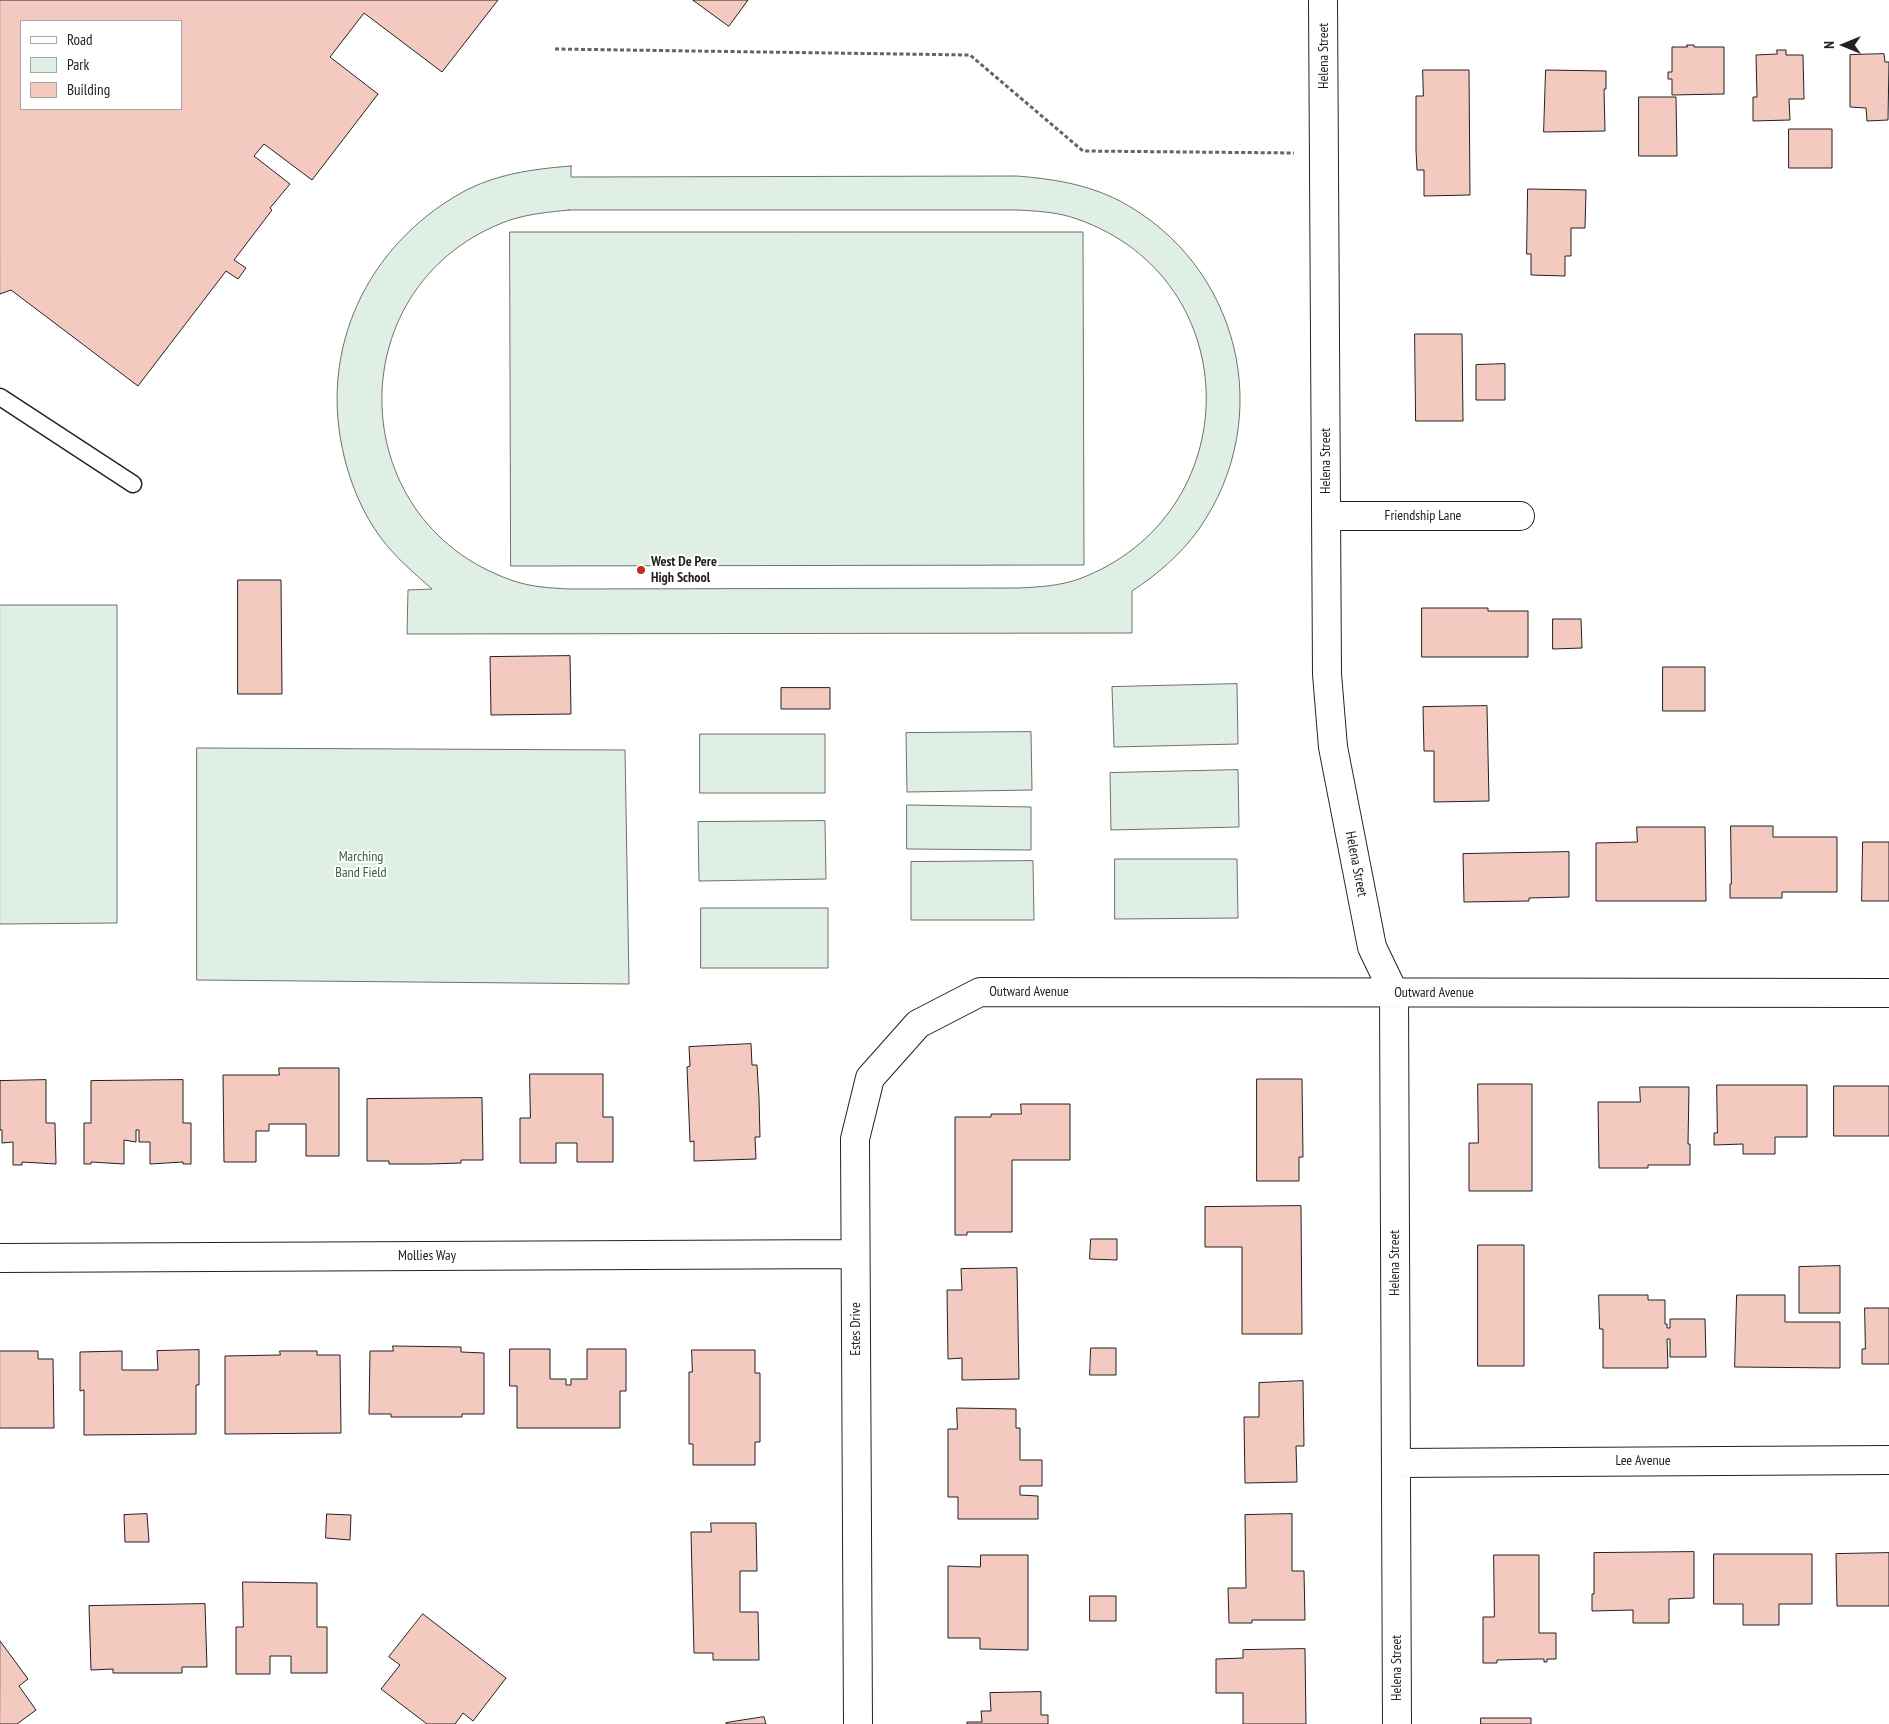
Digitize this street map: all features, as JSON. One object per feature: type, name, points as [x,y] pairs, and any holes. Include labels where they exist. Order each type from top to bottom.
[{"type":"street","name":"Helena Street","points":[[1323,0],[1327,674],[1333,747],[1372,947],[1394,993],[1397,1724]]},
{"type":"street","name":"Friendship Lane","points":[[1326,516],[1520,516]]},
{"type":"street","name":"Outward Avenue","points":[[980,992],[1889,993]]},
{"type":"street","name":"Estes Drive","points":[[858,1724],[855,1139],[870,1078],[918,1024],[980,992]]},
{"type":"street","name":"Mollies Way","points":[[0,1258],[855,1254]]},
{"type":"street","name":"Lee Avenue","points":[[1396,1463],[1889,1460]]},
{"type":"lane","points":[[0,396],[133,484]]},
{"type":"path","points":[[554,49],[970,55],[1083,151],[1324,154]]},
{"type":"green space","points":[[571,166],[571,177],[1030,177],[1070,183],[1108,195],[1161,229],[1194,264],[1218,303],[1234,347],[1240,393],[1236,440],[1223,485],[1199,529],[1185,547],[1160,571],[1132,591],[1132,633],[407,634],[408,590],[432,589],[399,559],[381,538],[363,509],[350,478],[344,456],[338,416],[338,377],[345,340],[358,304],[376,271],[399,241],[428,215],[461,193],[487,181],[514,173]],"holes":[[[569,210],[1017,210],[1055,213],[1077,219],[1133,249],[1174,292],[1198,342],[1206,398],[1198,453],[1175,504],[1135,548],[1079,579],[1056,585],[1019,588],[570,589],[533,586],[511,580],[455,550],[415,507],[390,456],[382,400],[390,345],[414,294],[454,251],[510,220],[547,212]]]},
{"type":"green space","points":[[510,232],[1083,232],[1084,565],[511,566]]},
{"type":"green space","points":[[0,605],[117,605],[117,923],[0,924]]},
{"type":"green space","points":[[1237,684],[1238,744],[1114,747],[1112,687]]},
{"type":"green space","points":[[1031,732],[1032,790],[907,792],[906,733]]},
{"type":"green space","points":[[700,734],[825,734],[825,793],[700,793]]},
{"type":"green space","name":"Marching Band Field","points":[[197,748],[625,750],[629,984],[197,980]]},
{"type":"green space","points":[[1238,770],[1239,827],[1111,830],[1110,773]]},
{"type":"green space","points":[[907,805],[1031,807],[1031,850],[907,849]]},
{"type":"green space","points":[[825,821],[826,879],[699,881],[698,822]]},
{"type":"green space","points":[[1115,859],[1237,859],[1238,918],[1115,919]]},
{"type":"green space","points":[[1033,861],[1034,920],[911,920],[911,862]]},
{"type":"green space","points":[[701,908],[828,908],[828,968],[701,968]]},
{"type":"building","points":[[0,0],[498,0],[442,72],[364,13],[330,57],[378,94],[312,180],[264,144],[254,156],[290,184],[270,208],[272,210],[234,260],[246,268],[238,279],[226,271],[138,386],[11,290],[0,294]]},
{"type":"building","points":[[693,0],[748,0],[729,26]]},
{"type":"building","points":[[1687,45],[1694,45],[1694,47],[1724,47],[1724,94],[1672,95],[1672,79],[1668,79],[1668,72],[1672,72],[1672,47],[1687,47]]},
{"type":"building","points":[[1777,50],[1786,50],[1786,55],[1803,55],[1804,99],[1789,99],[1790,120],[1753,121],[1753,97],[1757,97],[1756,55],[1777,54]]},
{"type":"building","points":[[1884,54],[1885,62],[1889,62],[1888,120],[1867,121],[1866,108],[1850,107],[1850,55]]},
{"type":"building","points":[[1423,70],[1469,70],[1470,195],[1424,196],[1424,170],[1417,170],[1416,150],[1416,96],[1423,96]]},
{"type":"building","points":[[1546,70],[1606,71],[1606,89],[1604,89],[1605,131],[1544,132]]},
{"type":"building","points":[[1639,97],[1676,97],[1677,156],[1639,156]]},
{"type":"building","points":[[1789,129],[1832,129],[1832,168],[1789,168]]},
{"type":"building","points":[[1528,189],[1586,190],[1585,228],[1571,228],[1571,256],[1565,256],[1565,276],[1531,275],[1531,254],[1527,254]]},
{"type":"building","points":[[1415,334],[1462,334],[1463,421],[1416,421]]},
{"type":"building","points":[[1505,364],[1505,400],[1476,400],[1476,365]]},
{"type":"building","points":[[238,580],[281,580],[282,694],[238,694]]},
{"type":"building","points":[[1422,608],[1488,608],[1488,611],[1528,611],[1528,657],[1422,657]]},
{"type":"building","points":[[1553,619],[1581,619],[1582,648],[1553,649]]},
{"type":"building","points":[[570,656],[571,714],[491,715],[490,657]]},
{"type":"building","points":[[1663,667],[1705,667],[1705,711],[1663,711]]},
{"type":"building","points":[[781,688],[830,688],[830,709],[781,709]]},
{"type":"building","points":[[1487,706],[1489,801],[1434,802],[1434,751],[1424,751],[1423,707]]},
{"type":"building","points":[[1731,826],[1773,826],[1773,837],[1837,837],[1837,892],[1782,892],[1782,898],[1730,898]]},
{"type":"building","points":[[1637,827],[1705,827],[1706,901],[1596,901],[1596,843],[1637,842]]},
{"type":"building","points":[[1863,842],[1889,842],[1889,901],[1862,901]]},
{"type":"building","points":[[1569,852],[1569,897],[1529,898],[1529,901],[1464,902],[1463,854]]},
{"type":"building","points":[[751,1044],[752,1065],[757,1065],[759,1098],[760,1137],[755,1137],[756,1159],[694,1161],[694,1141],[690,1142],[687,1067],[690,1066],[689,1047]]},
{"type":"building","points":[[279,1068],[339,1068],[339,1156],[306,1156],[306,1124],[269,1124],[269,1131],[256,1131],[256,1162],[224,1162],[223,1075],[279,1075]]},
{"type":"building","points":[[530,1074],[603,1074],[603,1117],[613,1117],[613,1162],[577,1162],[577,1143],[556,1143],[556,1163],[520,1163],[520,1118],[530,1118]]},
{"type":"building","points":[[1257,1079],[1302,1079],[1303,1157],[1299,1157],[1299,1181],[1257,1181]]},
{"type":"building","points":[[46,1080],[46,1123],[55,1123],[56,1164],[22,1162],[22,1165],[13,1165],[13,1142],[2,1143],[2,1130],[0,1130],[0,1081]]},
{"type":"building","points":[[183,1080],[183,1123],[191,1123],[191,1164],[183,1164],[183,1162],[150,1164],[150,1142],[139,1142],[139,1130],[136,1130],[136,1142],[124,1140],[124,1164],[91,1162],[91,1164],[84,1164],[84,1123],[91,1123],[91,1081]]},
{"type":"building","points":[[1478,1084],[1532,1084],[1532,1191],[1469,1191],[1469,1143],[1478,1143]]},
{"type":"building","points":[[1717,1085],[1807,1085],[1807,1137],[1775,1137],[1775,1154],[1743,1154],[1743,1144],[1714,1145],[1714,1133],[1717,1133]]},
{"type":"building","points":[[1834,1086],[1889,1086],[1889,1136],[1834,1136]]},
{"type":"building","points":[[1640,1087],[1689,1087],[1688,1144],[1690,1144],[1690,1165],[1648,1165],[1648,1168],[1599,1168],[1598,1102],[1640,1102]]},
{"type":"building","points":[[482,1098],[483,1160],[461,1160],[461,1163],[429,1164],[389,1164],[389,1161],[367,1161],[367,1099]]},
{"type":"building","points":[[1021,1104],[1070,1104],[1070,1160],[1012,1160],[1012,1232],[967,1232],[967,1235],[955,1235],[955,1117],[991,1117],[991,1114],[1021,1114]]},
{"type":"building","points":[[1301,1206],[1302,1334],[1242,1334],[1242,1247],[1205,1247],[1205,1207]]},
{"type":"building","points":[[1091,1239],[1117,1239],[1117,1260],[1090,1259]]},
{"type":"building","points":[[1478,1245],[1524,1245],[1524,1366],[1478,1366]]},
{"type":"building","points":[[1840,1266],[1840,1313],[1799,1313],[1799,1267]]},
{"type":"building","points":[[1017,1268],[1019,1379],[962,1380],[962,1358],[948,1359],[947,1290],[962,1290],[961,1269]]},
{"type":"building","points":[[1599,1295],[1648,1295],[1648,1300],[1665,1300],[1665,1324],[1667,1324],[1667,1328],[1670,1328],[1670,1319],[1705,1319],[1706,1357],[1670,1357],[1670,1339],[1667,1339],[1668,1368],[1603,1368],[1603,1329],[1600,1329]]},
{"type":"building","points":[[1737,1295],[1785,1295],[1785,1322],[1840,1322],[1840,1368],[1735,1367]]},
{"type":"building","points":[[1865,1308],[1889,1308],[1889,1364],[1862,1364],[1862,1349],[1865,1349]]},
{"type":"building","points":[[393,1346],[461,1347],[461,1352],[484,1353],[484,1414],[462,1414],[462,1417],[391,1417],[391,1414],[369,1414],[370,1351],[393,1351]]},
{"type":"building","points":[[1091,1348],[1116,1348],[1116,1375],[1090,1375]]},
{"type":"building","points":[[510,1349],[550,1349],[550,1379],[566,1379],[566,1385],[571,1385],[571,1379],[587,1379],[587,1349],[626,1349],[626,1391],[620,1391],[620,1428],[517,1428],[517,1386],[510,1386]]},
{"type":"building","points":[[199,1350],[199,1385],[196,1385],[196,1434],[84,1435],[84,1390],[80,1391],[80,1352],[122,1351],[122,1370],[158,1370],[157,1351]]},
{"type":"building","points":[[692,1350],[755,1350],[755,1373],[760,1373],[760,1442],[755,1442],[755,1465],[693,1465],[693,1444],[689,1444],[689,1372],[692,1372]]},
{"type":"building","points":[[0,1351],[38,1351],[38,1359],[53,1359],[54,1428],[0,1428]]},
{"type":"building","points":[[280,1351],[317,1351],[317,1355],[340,1355],[341,1433],[225,1434],[225,1356],[280,1355]]},
{"type":"building","points":[[1303,1381],[1304,1446],[1296,1446],[1297,1482],[1245,1483],[1244,1417],[1259,1417],[1259,1383]]},
{"type":"building","points":[[957,1408],[1016,1409],[1016,1428],[1020,1428],[1020,1460],[1042,1460],[1042,1486],[1020,1486],[1020,1495],[1038,1496],[1038,1519],[958,1519],[958,1497],[948,1497],[948,1429],[957,1429]]},
{"type":"building","points":[[147,1514],[149,1542],[125,1542],[124,1515]]},
{"type":"building","points":[[327,1514],[351,1515],[350,1540],[326,1538]]},
{"type":"building","points":[[1292,1514],[1292,1571],[1304,1571],[1305,1620],[1252,1620],[1252,1623],[1229,1623],[1228,1588],[1246,1588],[1245,1515]]},
{"type":"building","points":[[711,1523],[756,1523],[757,1571],[740,1571],[740,1612],[758,1612],[759,1660],[713,1660],[713,1653],[694,1653],[691,1532],[711,1532]]},
{"type":"building","points":[[1694,1552],[1694,1598],[1669,1599],[1669,1623],[1633,1623],[1633,1610],[1592,1611],[1594,1553]]},
{"type":"building","points":[[1889,1553],[1889,1606],[1837,1606],[1836,1554]]},
{"type":"building","points":[[1714,1554],[1812,1554],[1812,1604],[1779,1604],[1779,1625],[1743,1625],[1743,1604],[1714,1604]]},
{"type":"building","points":[[981,1555],[1028,1555],[1028,1650],[980,1649],[980,1638],[948,1638],[948,1566],[980,1567]]},
{"type":"building","points":[[1494,1555],[1539,1555],[1539,1633],[1556,1633],[1556,1659],[1547,1659],[1547,1662],[1544,1662],[1544,1659],[1539,1659],[1497,1660],[1497,1663],[1483,1663],[1483,1617],[1494,1617]]},
{"type":"building","points":[[243,1582],[317,1583],[317,1627],[327,1627],[327,1673],[291,1673],[291,1656],[270,1656],[270,1674],[236,1674],[236,1627],[243,1627]]},
{"type":"building","points":[[1090,1596],[1116,1596],[1116,1621],[1090,1621]]},
{"type":"building","points":[[205,1604],[207,1667],[182,1667],[182,1673],[113,1673],[113,1669],[91,1670],[89,1606]]},
{"type":"building","points":[[423,1614],[506,1678],[473,1721],[463,1713],[455,1724],[427,1724],[381,1689],[400,1665],[389,1657]]},
{"type":"building","points":[[0,1641],[28,1679],[19,1686],[36,1710],[17,1724],[0,1724]]},
{"type":"building","points":[[1305,1649],[1306,1724],[1243,1724],[1243,1693],[1216,1693],[1216,1659],[1243,1658],[1243,1650]]},
{"type":"building","points":[[1041,1692],[1041,1715],[1048,1715],[1048,1724],[967,1724],[967,1722],[982,1722],[981,1711],[991,1711],[990,1693]]},
{"type":"building","points":[[764,1717],[766,1724],[726,1724],[726,1723]]},
{"type":"building","points":[[1481,1718],[1531,1718],[1531,1724],[1481,1724]]},
{"type":"place","name":"West De Pere High School","points":[[641,570]]}]
